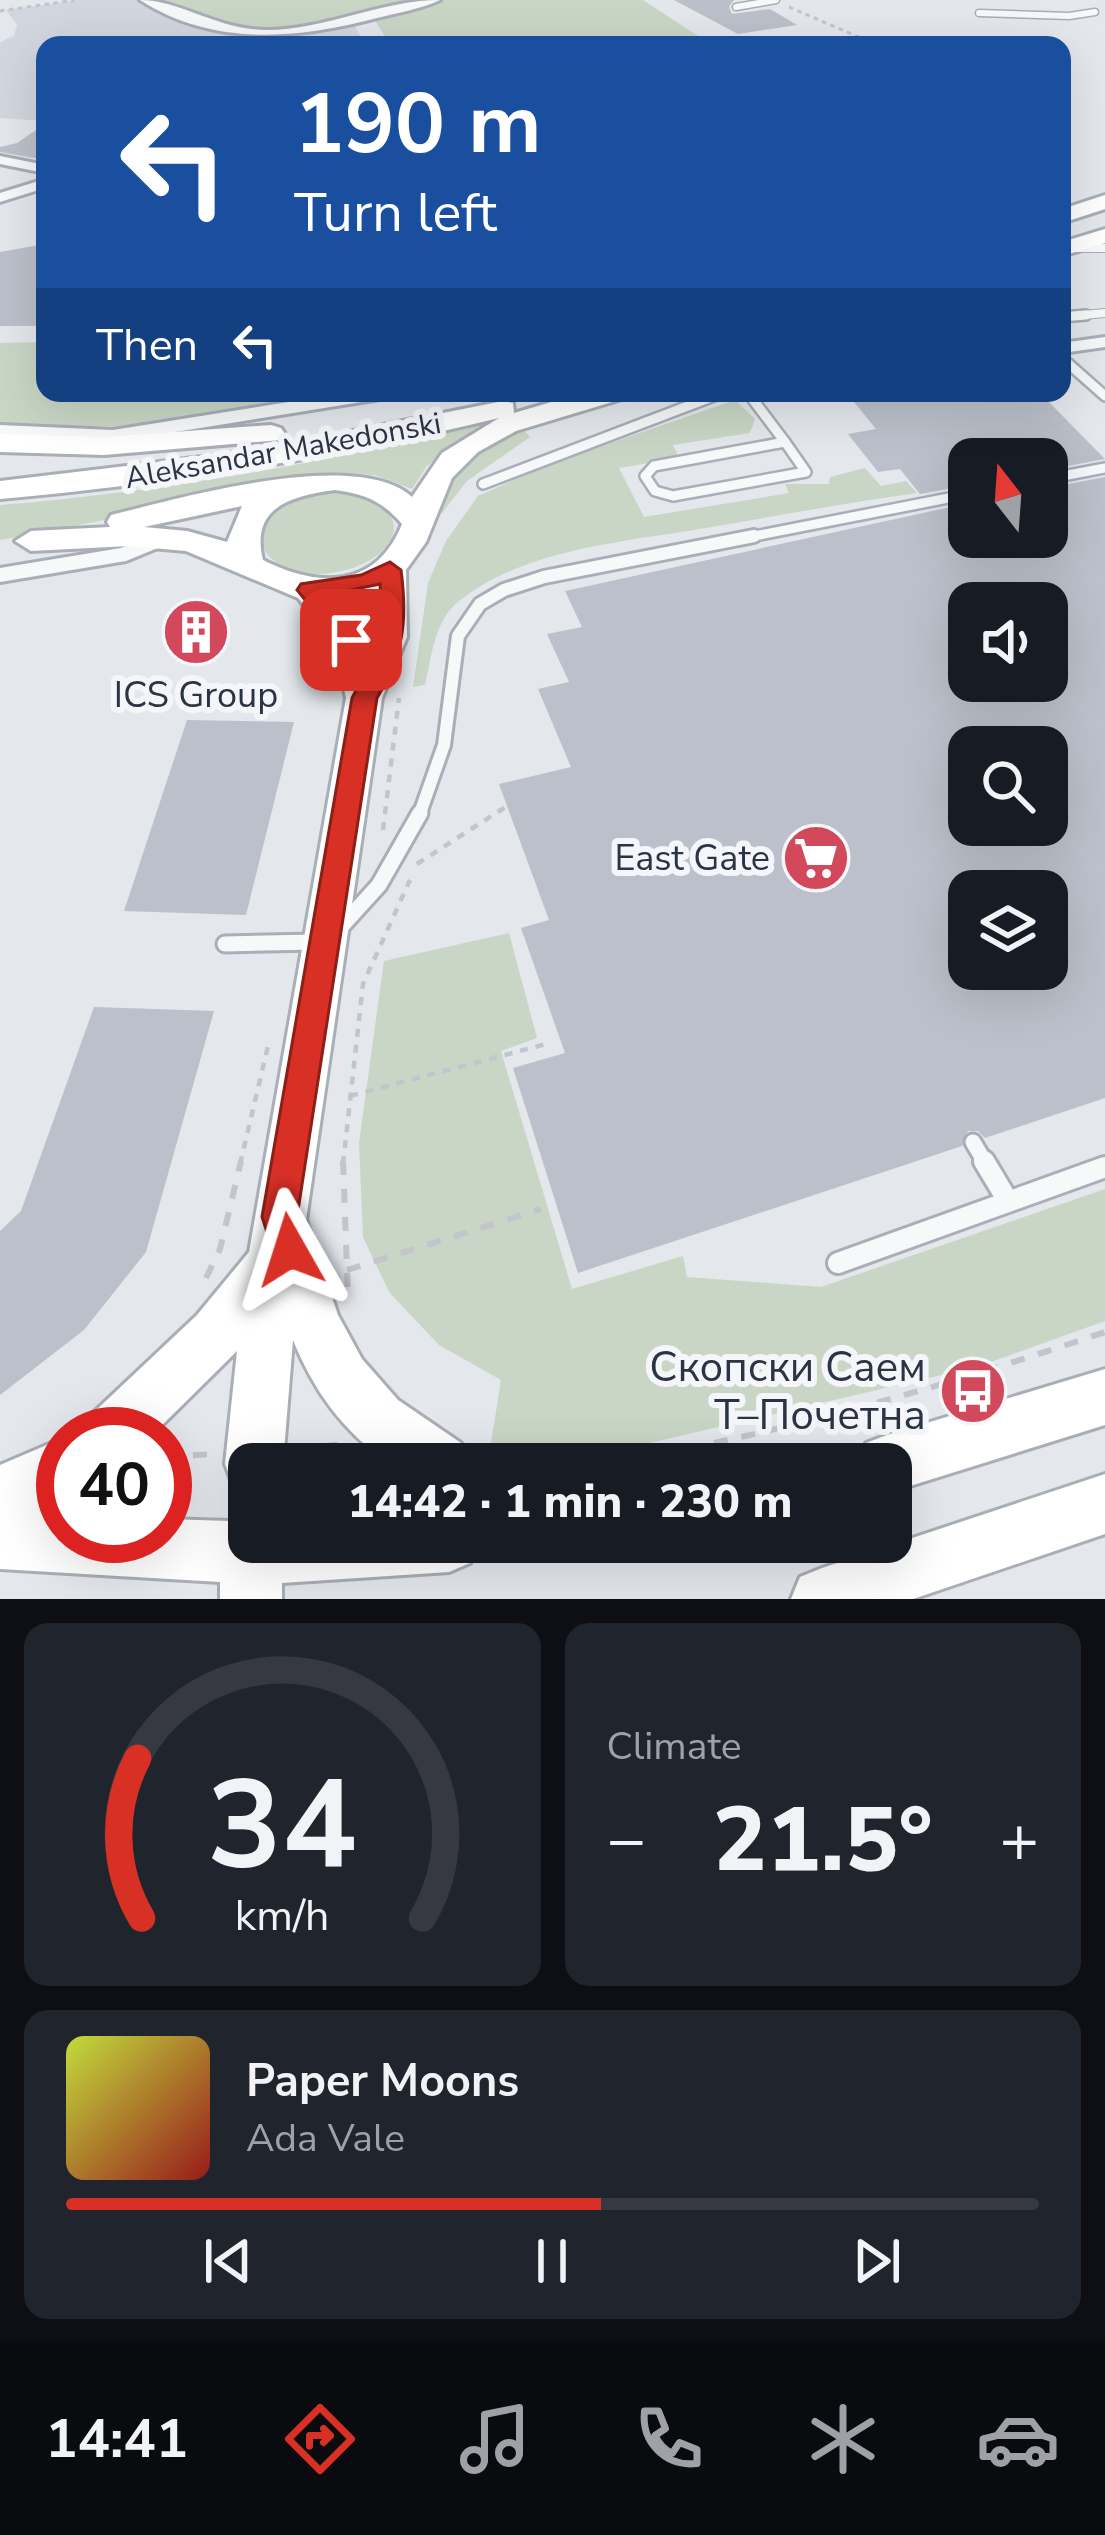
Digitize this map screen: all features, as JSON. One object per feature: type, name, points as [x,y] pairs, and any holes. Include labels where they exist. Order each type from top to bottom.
[{"type":"street","points":[[146,0],[213,26],[281,35],[329,30],[434,0]]},
{"type":"street","points":[[0,160],[36,168]]},
{"type":"street","points":[[0,198],[36,186]]},
{"type":"street","points":[[1071,213],[1105,202]]},
{"type":"street","points":[[1071,242],[1105,225]]},
{"type":"street","points":[[1071,243],[1105,236]]},
{"type":"street","points":[[1071,347],[1105,342]]},
{"type":"street","points":[[0,431],[112,436],[324,402]]},
{"type":"street","name":"Aleksandar Makedonski","points":[[0,470],[170,454],[433,402]]},
{"type":"street","name":"Aleksandar Makedonski","points":[[0,490],[255,461],[383,439],[528,402]]},
{"type":"street","points":[[15,543],[162,538],[201,544],[284,586],[309,590],[352,585],[390,570],[417,538],[426,494],[441,470],[474,442],[588,402]]},
{"type":"street","points":[[0,442],[104,446],[271,434]]},
{"type":"street","points":[[15,543],[305,484],[349,481],[389,490],[408,503],[417,521]]},
{"type":"street","points":[[248,564],[241,551],[244,524],[268,500],[305,484]]},
{"type":"street","points":[[0,575],[126,554],[162,538]]},
{"type":"street","points":[[256,1443],[276,1240],[323,941],[382,697],[394,606],[390,570]]},
{"type":"street","points":[[309,590],[351,640],[382,697]]},
{"type":"street","points":[[140,1407],[216,1334],[276,1240]]},
{"type":"street","points":[[276,1240],[333,1364],[377,1420],[430,1443]]},
{"type":"street","points":[[912,1456],[1105,1397]]},
{"type":"street","points":[[0,1496],[36,1483]]},
{"type":"street","points":[[827,1598],[1105,1504]]},
{"type":"street","points":[[0,1539],[251,1566]]},
{"type":"lane","points":[[736,7],[775,0]]},
{"type":"lane","points":[[979,13],[1069,16],[1095,12]]},
{"type":"lane","points":[[1071,246],[1105,248]]},
{"type":"lane","points":[[1071,315],[1105,313]]},
{"type":"lane","points":[[1071,366],[1105,396]]},
{"type":"lane","points":[[483,484],[698,402]]},
{"type":"lane","points":[[755,402],[785,442],[806,472],[673,496],[655,491],[645,476],[653,466],[785,442]]},
{"type":"lane","points":[[1068,475],[1105,468]]},
{"type":"lane","points":[[225,944],[323,941],[370,898],[442,758],[460,627],[488,599],[517,584],[557,574],[948,498]]},
{"type":"lane","points":[[973,1142],[1008,1201]]},
{"type":"lane","points":[[838,1262],[1105,1167]]},
{"type":"path","points":[[0,10],[75,0]]},
{"type":"path","points":[[775,0],[857,36]]},
{"type":"path","points":[[382,697],[380,850],[395,857]]},
{"type":"path","points":[[348,1299],[343,1155],[363,984],[417,864],[507,806]]},
{"type":"path","points":[[203,1284],[220,1249],[272,1029]]},
{"type":"path","points":[[350,1096],[546,1044]]},
{"type":"path","points":[[347,1270],[541,1209]]},
{"type":"path","points":[[715,1443],[975,1376],[1105,1332]]},
{"type":"shaded area","points":[[78,0],[141,0],[196,27],[248,36],[36,36],[36,120],[0,118],[0,42],[14,36],[17,25],[6,10]]},
{"type":"shaded area","points":[[354,24],[360,36],[273,36]]},
{"type":"green space","points":[[147,0],[643,0],[698,36],[385,36],[373,17],[314,30],[258,31],[175,12]]},
{"type":"green space","points":[[36,342],[36,402],[280,402],[129,427],[0,424],[0,343]]},
{"type":"green space","points":[[737,402],[755,419],[750,433],[673,445],[679,458],[619,468],[644,517],[789,493],[785,484],[829,484],[830,477],[865,468],[881,486],[906,481],[917,493],[610,543],[514,569],[451,609],[435,640],[425,685],[413,687],[428,583],[446,541],[478,496],[550,464]]},
{"type":"green space","points":[[488,422],[426,467],[412,489],[375,475],[321,473],[210,500],[0,540],[0,505],[246,474]]},
{"type":"green space","points":[[522,428],[530,437],[467,481],[442,513],[436,513],[446,483],[466,459]]},
{"type":"green space","points":[[342,491],[364,497],[391,517],[392,536],[374,558],[343,571],[309,574],[278,564],[267,554],[260,539],[269,516],[298,501]]},
{"type":"green space","points":[[509,933],[537,1038],[501,1051],[572,1289],[683,1256],[687,1277],[821,1287],[1105,1189],[1105,1321],[980,1366],[650,1443],[491,1443],[501,1380],[439,1345],[389,1292],[363,1237],[359,1143],[384,961]]},
{"type":"building","points":[[674,0],[734,0],[729,7],[732,14],[770,9],[797,25],[738,34]]},
{"type":"building","points":[[36,130],[36,158],[0,152],[0,147],[17,143]]},
{"type":"building","points":[[36,246],[36,326],[0,326],[0,252]]},
{"type":"building","points":[[854,402],[1049,402],[1105,459],[1068,466],[1068,438],[948,438],[948,489],[920,494],[900,469],[878,472],[848,434],[876,429]]},
{"type":"building","name":"East Gate","points":[[1105,477],[1105,1098],[985,1138],[978,1131],[968,1131],[962,1146],[578,1273],[513,1068],[565,1053],[521,928],[549,920],[499,784],[571,767],[538,689],[569,682],[547,634],[582,627],[565,591],[948,508],[948,558],[1068,558],[1068,484]]},
{"type":"building","points":[[187,720],[294,722],[246,915],[124,911]]},
{"type":"building","points":[[94,1007],[214,1011],[146,1252],[84,1330],[0,1395],[0,1231],[21,1211]]},
{"type":"place","name":"ICS Group","points":[[196,632]]},
{"type":"place","name":"East Gate","points":[[816,858]]},
{"type":"place","name":"Скопски Саем Т–Почетна","points":[[973,1391]]},
{"type":"route","points":[[290,1250],[280,1217],[364,698],[386,660],[394,606],[390,570],[338,589],[309,590],[351,640]]}]
